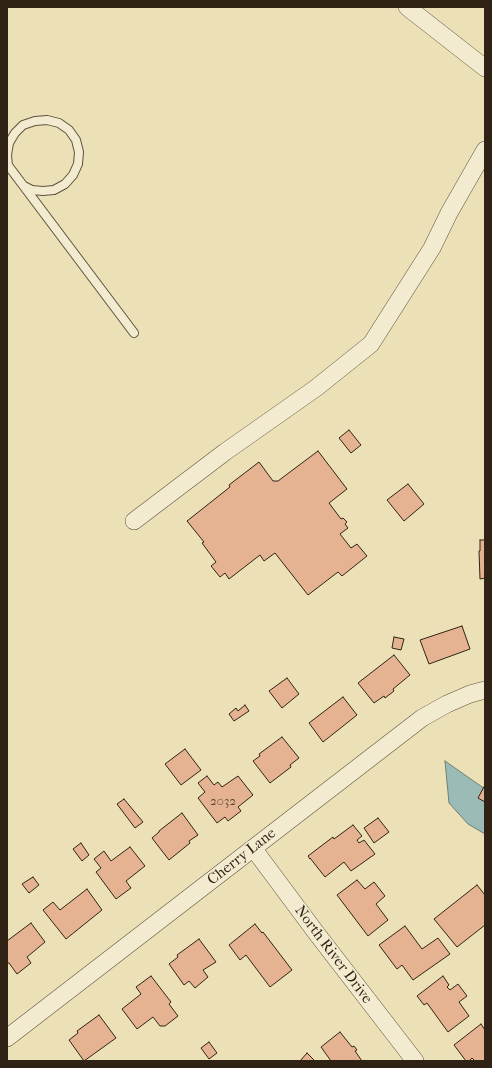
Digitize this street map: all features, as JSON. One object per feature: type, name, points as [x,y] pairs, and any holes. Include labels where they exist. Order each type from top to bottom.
[{"type":"street","points":[[407,7],[485,68]]},
{"type":"street","points":[[134,521],[225,452],[316,388],[371,344],[432,248],[449,213],[485,150]]},
{"type":"street","name":"Cherry Lane","points":[[7,1038],[422,718],[447,704],[470,694],[485,690]]},
{"type":"street","name":"North River Drive","points":[[253,848],[414,1061]]},
{"type":"lane","points":[[23,185],[32,190],[38,191],[54,190],[65,184],[73,176],[78,164],[79,152],[76,140],[69,130],[59,123],[47,120],[35,121],[23,125],[15,133],[9,143],[7,155],[8,165],[23,185],[134,333]]},
{"type":"water","points":[[445,761],[485,789],[485,834],[468,824],[449,803]]},
{"type":"building","points":[[349,430],[361,445],[351,453],[339,438]]},
{"type":"building","points":[[318,451],[347,489],[329,503],[341,519],[343,518],[347,522],[345,524],[348,528],[340,534],[351,548],[357,544],[367,556],[342,576],[338,572],[308,595],[275,553],[264,561],[260,555],[229,579],[225,573],[220,577],[211,566],[216,562],[202,543],[204,542],[187,521],[230,487],[229,485],[259,462],[273,481],[278,481]]},
{"type":"building","points":[[408,484],[424,504],[404,521],[387,500]]},
{"type":"building","points":[[480,540],[485,540],[485,578],[480,579],[479,551]]},
{"type":"building","points":[[462,626],[470,649],[429,664],[420,640]]},
{"type":"building","points":[[394,637],[404,639],[401,650],[392,648]]},
{"type":"building","points":[[394,655],[410,675],[393,689],[394,691],[385,698],[384,696],[374,703],[358,683]]},
{"type":"building","points":[[287,678],[299,694],[282,708],[269,691]]},
{"type":"building","points":[[343,697],[357,715],[323,742],[309,723]]},
{"type":"building","points":[[245,705],[249,711],[234,721],[229,714],[236,708],[238,711]]},
{"type":"building","points":[[282,737],[299,758],[290,765],[291,767],[270,783],[253,761],[260,756],[259,754]]},
{"type":"building","points":[[185,749],[201,770],[181,785],[165,764]]},
{"type":"building","points":[[207,776],[214,785],[218,782],[222,787],[238,776],[253,795],[238,807],[241,811],[228,821],[225,817],[217,823],[198,798],[205,792],[198,783]]},
{"type":"building","points":[[485,785],[485,802],[478,798]]},
{"type":"building","points":[[124,799],[143,822],[135,828],[117,804]]},
{"type":"building","points":[[182,813],[198,835],[189,841],[190,843],[169,860],[152,838]]},
{"type":"building","points":[[378,818],[389,832],[374,843],[364,828]]},
{"type":"building","points":[[353,825],[362,836],[357,840],[359,843],[364,840],[375,854],[351,871],[344,862],[325,877],[308,856],[333,837],[334,839]]},
{"type":"building","points":[[81,843],[89,855],[82,861],[73,849]]},
{"type":"building","points":[[130,847],[145,866],[126,881],[131,888],[116,899],[96,872],[101,868],[94,859],[104,851],[111,861]]},
{"type":"building","points":[[33,877],[39,885],[29,893],[22,884]]},
{"type":"building","points":[[357,880],[365,889],[374,882],[385,896],[376,904],[388,920],[368,936],[337,895]]},
{"type":"building","points":[[477,885],[485,895],[485,925],[457,947],[434,919]]},
{"type":"building","points":[[87,889],[102,910],[66,939],[43,910],[53,902],[60,910]]},
{"type":"building","points":[[31,923],[45,942],[27,957],[31,963],[17,974],[9,963],[7,963],[7,941]]},
{"type":"building","points":[[255,924],[262,933],[263,932],[292,970],[270,987],[246,955],[240,960],[229,945]]},
{"type":"building","points":[[405,926],[422,949],[438,938],[450,954],[413,980],[402,965],[397,969],[379,945]]},
{"type":"building","points":[[199,939],[216,962],[203,970],[208,977],[195,988],[189,981],[184,985],[169,964],[178,957],[177,955]]},
{"type":"building","points":[[151,976],[171,1002],[169,1004],[178,1016],[165,1026],[160,1026],[153,1017],[137,1029],[122,1009],[141,994],[136,987]]},
{"type":"building","points":[[443,976],[449,985],[447,987],[450,990],[458,984],[467,996],[459,1002],[469,1016],[448,1032],[427,1003],[424,1005],[417,996]]},
{"type":"building","points":[[99,1015],[116,1038],[84,1061],[69,1040],[78,1033],[77,1031]]},
{"type":"building","points":[[481,1024],[485,1030],[485,1061],[475,1061],[472,1058],[469,1061],[466,1061],[454,1045]]},
{"type":"building","points":[[340,1032],[352,1047],[354,1046],[357,1050],[355,1051],[362,1061],[331,1061],[321,1047]]},
{"type":"building","points":[[209,1042],[217,1053],[209,1059],[201,1048]]},
{"type":"building","points":[[307,1053],[314,1060],[300,1061]]}]
